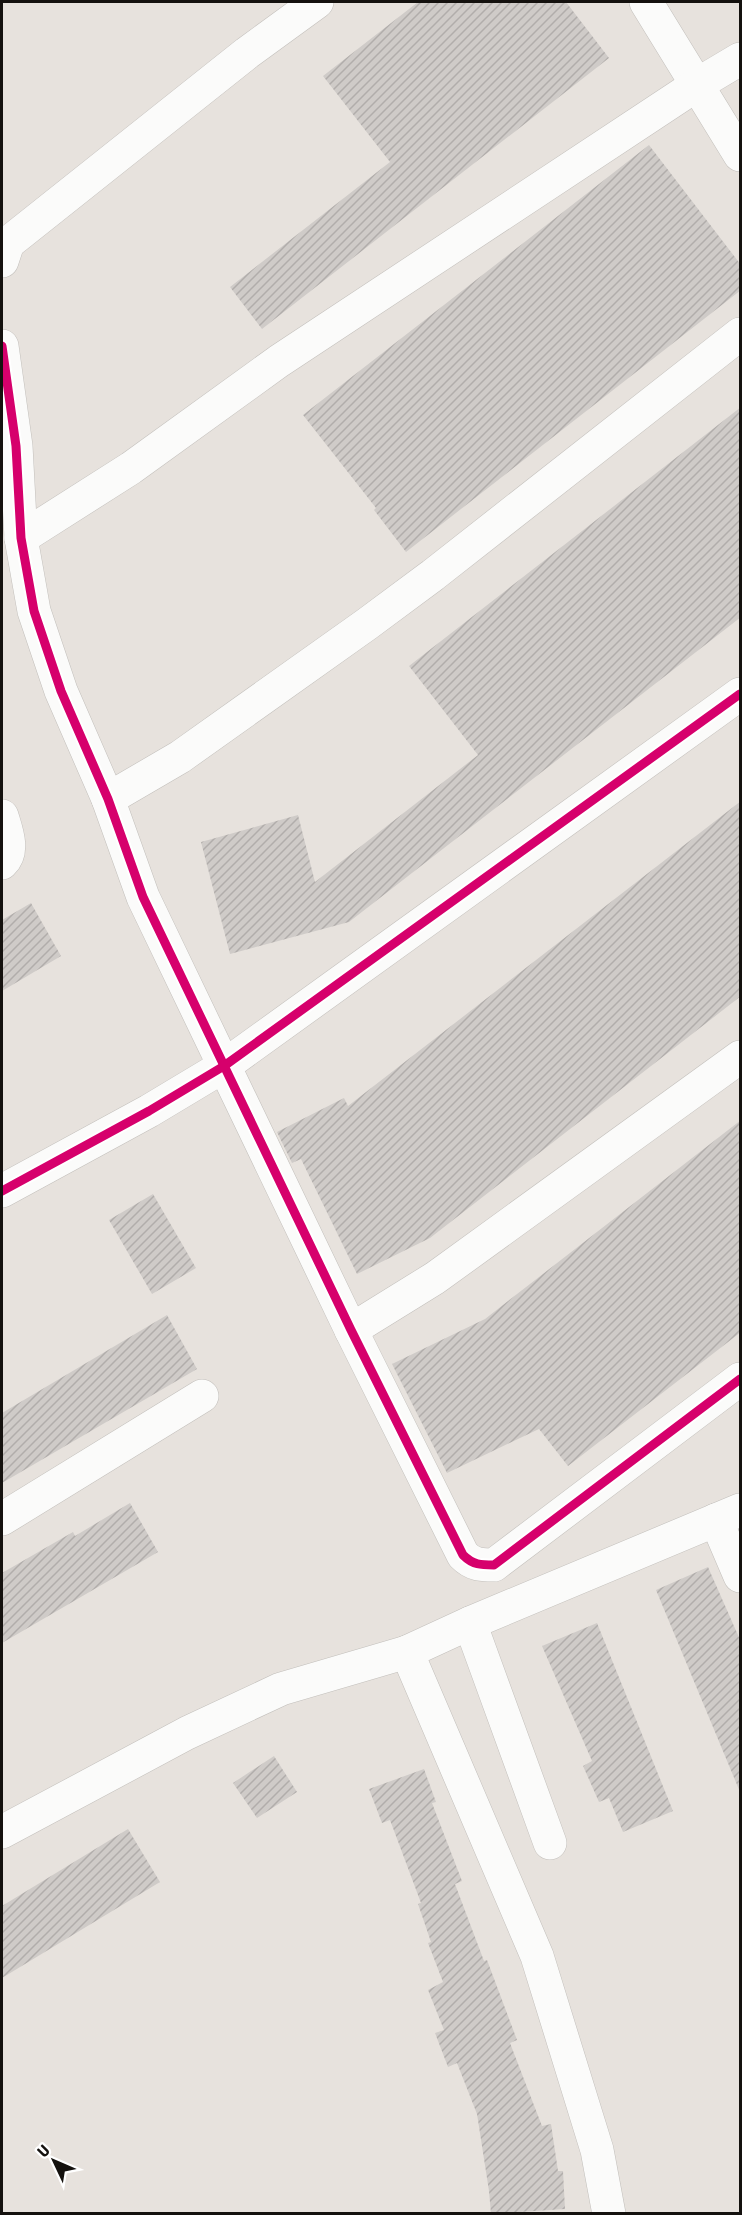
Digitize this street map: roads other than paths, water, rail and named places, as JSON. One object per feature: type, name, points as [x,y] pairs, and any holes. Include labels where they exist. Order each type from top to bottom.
[{"type":"street","points":[[2,261],[8,243],[247,53],[317,2]]},
{"type":"street","points":[[646,2],[741,155]]},
{"type":"street","points":[[21,538],[131,468],[279,361],[699,84],[741,59]]},
{"type":"street","points":[[108,799],[180,757],[386,610],[741,334]]},
{"type":"street","points":[[2,346],[16,446],[21,538],[34,611],[61,691],[108,799],[143,897],[351,1330],[463,1555],[469,1561],[479,1565],[494,1564],[741,1379]]},
{"type":"street","points":[[2,1191],[149,1111],[224,1066],[741,694]]},
{"type":"street","points":[[2,816],[9,839],[6,859],[2,863]]},
{"type":"street","points":[[351,1330],[435,1278],[741,1057]]},
{"type":"street","points":[[2,1519],[202,1396]]},
{"type":"street","points":[[2,1832],[187,1733],[281,1689],[407,1652],[470,1623],[728,1515],[741,1576]]},
{"type":"street","points":[[470,1623],[550,1843]]},
{"type":"street","points":[[407,1652],[537,1956],[597,2150],[609,2214]]}]
